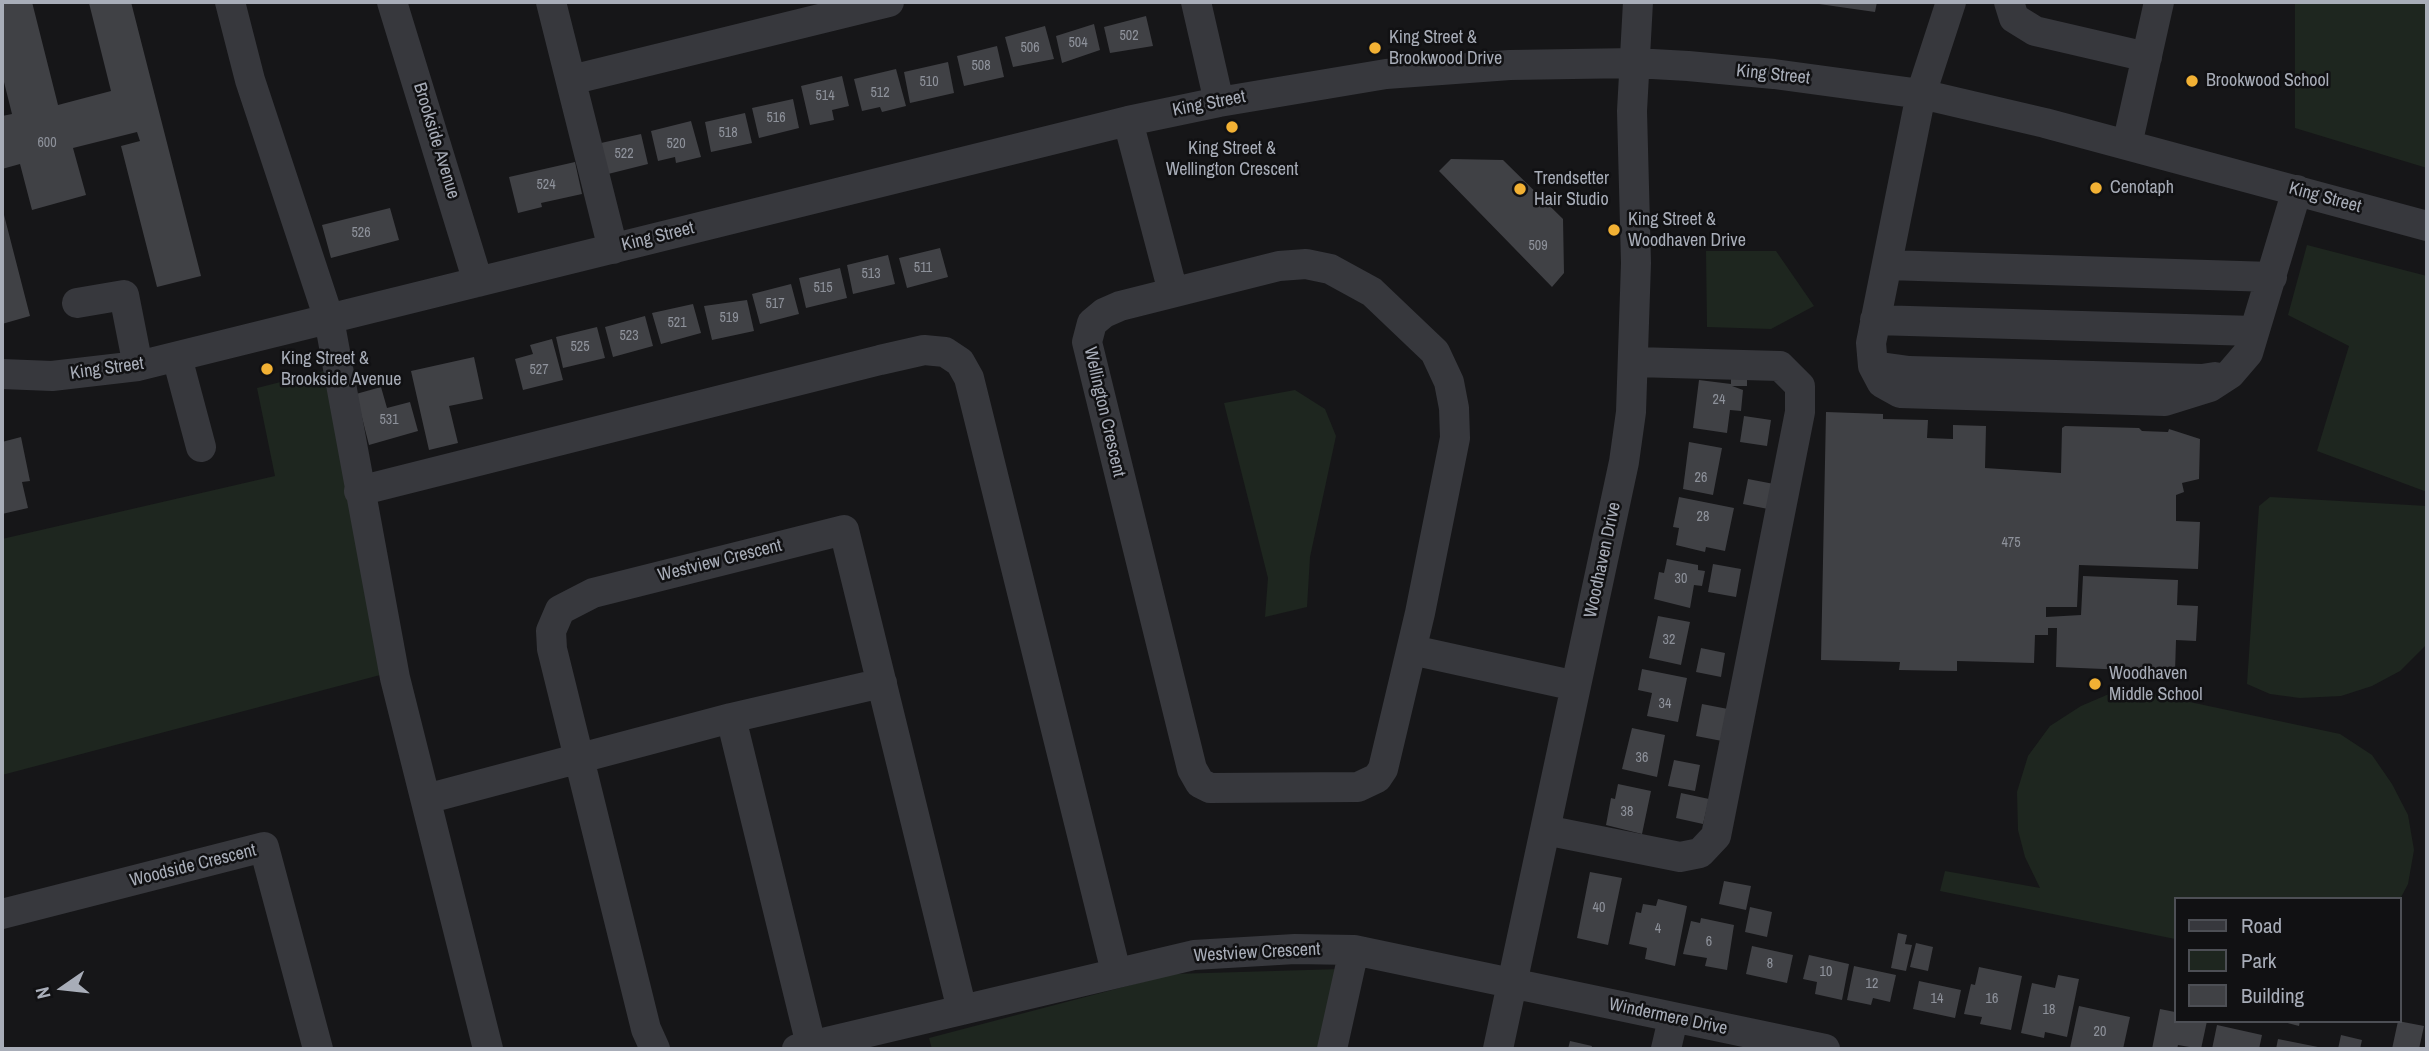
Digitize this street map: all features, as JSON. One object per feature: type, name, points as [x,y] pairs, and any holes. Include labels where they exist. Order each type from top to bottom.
[{"type":"street","points":[[230,2],[250,80],[329,319],[395,678],[488,1049]]},
{"type":"street","name":"Brookside Avenue","points":[[392,2],[478,282]]},
{"type":"street","points":[[551,2],[613,249]]},
{"type":"street","points":[[571,80],[889,2]]},
{"type":"street","points":[[1196,2],[1219,102]]},
{"type":"street","name":"Woodhaven Drive","points":[[1499,1049],[1624,461],[1635,362],[1632,111],[1638,2]]},
{"type":"street","points":[[1951,2],[1921,94],[1875,320],[1871,343],[1873,366],[1909,371],[2202,379],[2230,374],[2248,353],[2297,190]]},
{"type":"street","points":[[2009,2],[2014,18],[2035,31],[2147,58]]},
{"type":"street","points":[[2127,145],[2159,2]]},
{"type":"street","name":"King Street","points":[[2,374],[52,376],[138,366],[1128,121],[1219,102],[1386,74],[1510,65],[1635,63],[1774,74],[1921,94],[2127,145],[2427,226]]},
{"type":"street","points":[[1128,121],[1173,292]]},
{"type":"street","name":"Wellington Crescent","points":[[1306,264],[1330,269],[1373,292],[1435,352],[1449,382],[1455,438],[1412,650],[1387,760],[1377,778],[1357,787],[1220,789],[1200,783],[1192,769],[1087,342],[1092,323],[1104,313],[1173,292],[1279,266],[1306,264]]},
{"type":"street","points":[[1886,265],[2272,277]]},
{"type":"street","points":[[77,303],[124,295],[138,366]]},
{"type":"street","points":[[1875,320],[2254,331]]},
{"type":"street","points":[[359,491],[880,360],[924,350],[945,352],[960,362],[969,378],[1116,972]]},
{"type":"street","points":[[177,357],[201,447]]},
{"type":"street","points":[[1545,830],[1680,857],[1700,853],[1716,836],[1800,412],[1800,386],[1780,366],[1635,362]]},
{"type":"street","name":"Westview Crescent","points":[[654,1049],[646,1029],[552,649],[551,631],[560,610],[593,593],[844,530],[962,1010]]},
{"type":"street","points":[[1412,650],[1576,686]]},
{"type":"street","points":[[426,799],[731,718],[882,683]]},
{"type":"street","points":[[731,718],[804,1047]]},
{"type":"street","name":"Woodside Crescent","points":[[2,914],[264,847],[318,1049]]},
{"type":"street","points":[[1332,1049],[1354,950]]},
{"type":"street","name":"Westview Crescent","points":[[804,1047],[1116,972],[1220,951],[1354,950],[1512,983]]},
{"type":"street","name":"Windermere Drive","points":[[1512,983],[1825,1049]]},
{"type":"street","points":[[1666,1049],[1673,1019]]},
{"type":"green space","points":[[2295,2],[2427,2],[2427,168],[2295,128]]},
{"type":"green space","points":[[2307,245],[2427,276],[2427,492],[2317,451],[2349,346],[2288,315]]},
{"type":"green space","points":[[1706,251],[1776,251],[1814,306],[1771,329],[1707,327]]},
{"type":"green space","points":[[328,370],[384,674],[2,775],[2,539],[275,476],[257,388]]},
{"type":"green space","points":[[1295,390],[1325,409],[1336,436],[1310,557],[1307,607],[1265,617],[1268,578],[1224,403]]},
{"type":"green space","points":[[2270,497],[2427,506],[2427,644],[2400,671],[2372,686],[2341,696],[2300,698],[2270,694],[2247,684],[2259,506]]},
{"type":"green space","points":[[2138,691],[2340,734],[2372,755],[2392,784],[2408,815],[2414,850],[2408,884],[2401,897],[2174,897],[2174,939],[1940,891],[1945,871],[2040,888],[2025,857],[2018,830],[2017,792],[2028,756],[2050,726],[2081,706],[2109,694]]},
{"type":"green space","points":[[1341,969],[1322,1049],[932,1049],[929,1038],[1173,974]]},
{"type":"building","points":[[2,2],[32,2],[58,105],[111,91],[89,3],[131,2],[201,276],[157,287],[121,146],[140,141],[137,132],[73,148],[86,195],[32,210],[20,164],[2,169],[2,116],[12,114],[2,74]]},
{"type":"building","points":[[1805,2],[1877,2],[1875,12]]},
{"type":"building","points":[[1146,16],[1153,46],[1110,53],[1104,27]]},
{"type":"building","points":[[1094,24],[1100,50],[1062,63],[1056,36]]},
{"type":"building","points":[[1045,26],[1054,59],[1013,67],[1005,37]]},
{"type":"building","points":[[997,46],[1004,77],[964,86],[957,56]]},
{"type":"building","points":[[948,62],[954,93],[910,103],[904,72]]},
{"type":"building","points":[[896,69],[906,106],[882,112],[880,107],[862,111],[854,79]]},
{"type":"building","points":[[842,76],[849,106],[832,110],[834,120],[810,125],[801,86]]},
{"type":"building","points":[[793,99],[799,128],[759,138],[752,108]]},
{"type":"building","points":[[745,113],[752,143],[711,152],[705,122]]},
{"type":"building","points":[[691,121],[701,157],[676,163],[675,157],[658,161],[651,131]]},
{"type":"building","points":[[641,134],[648,164],[608,174],[601,143]]},
{"type":"building","points":[[1451,159],[1503,160],[1563,219],[1564,273],[1552,287],[1439,171]]},
{"type":"building","points":[[575,162],[582,194],[541,203],[542,207],[518,213],[509,177]]},
{"type":"building","points":[[390,208],[399,240],[331,258],[322,225]]},
{"type":"building","points":[[2,211],[30,316],[2,324]]},
{"type":"building","points":[[940,248],[948,277],[907,288],[899,258]]},
{"type":"building","points":[[888,255],[895,284],[853,294],[847,265]]},
{"type":"building","points":[[840,268],[847,298],[806,308],[799,278]]},
{"type":"building","points":[[791,284],[799,314],[760,324],[752,294]]},
{"type":"building","points":[[747,300],[754,331],[712,340],[704,306]]},
{"type":"building","points":[[693,304],[701,333],[661,344],[652,313]]},
{"type":"building","points":[[645,316],[653,346],[613,357],[605,327]]},
{"type":"building","points":[[597,327],[605,358],[563,368],[556,337]]},
{"type":"building","points":[[552,339],[563,380],[523,390],[515,359],[533,354],[530,345]]},
{"type":"building","points":[[474,357],[483,399],[449,406],[458,443],[429,450],[411,371]]},
{"type":"building","points":[[1731,375],[1747,375],[1747,386],[1732,386],[1743,390],[1741,411],[1730,410],[1727,433],[1693,428],[1699,380],[1731,384]]},
{"type":"building","points":[[381,387],[387,408],[410,402],[418,431],[369,445],[356,394]]},
{"type":"building","points":[[1826,412],[1883,414],[1883,419],[1928,420],[1927,438],[1953,439],[1953,425],[1986,426],[1985,468],[2061,473],[2062,428],[2065,426],[2139,428],[2142,431],[2168,432],[2169,429],[2200,439],[2199,479],[2182,483],[2184,492],[2176,495],[2176,521],[2200,522],[2198,569],[2079,565],[2077,607],[2046,607],[2046,617],[2081,615],[2083,576],[2178,580],[2177,605],[2198,606],[2196,641],[2176,640],[2175,672],[2056,667],[2057,628],[2048,628],[2048,635],[2035,635],[2034,663],[1957,661],[1957,671],[1899,670],[1900,662],[1821,660]]},
{"type":"building","points":[[1744,416],[1771,420],[1767,446],[1740,442]]},
{"type":"building","points":[[21,437],[30,481],[22,482],[28,508],[2,514],[2,442]]},
{"type":"building","points":[[1689,442],[1722,448],[1713,495],[1683,489]]},
{"type":"building","points":[[1748,479],[1774,484],[1768,509],[1743,504]]},
{"type":"building","points":[[1679,497],[1734,508],[1725,551],[1706,547],[1705,552],[1676,545],[1679,528],[1673,527]]},
{"type":"building","points":[[1667,559],[1698,565],[1698,570],[1705,571],[1702,586],[1694,585],[1690,608],[1654,599],[1659,572],[1664,573]]},
{"type":"building","points":[[1713,564],[1741,569],[1736,597],[1708,592]]},
{"type":"building","points":[[1658,616],[1690,622],[1681,665],[1649,658]]},
{"type":"building","points":[[1701,648],[1725,653],[1721,677],[1696,672]]},
{"type":"building","points":[[1642,669],[1687,678],[1678,722],[1647,716],[1652,693],[1638,690]]},
{"type":"building","points":[[1702,704],[1728,709],[1722,741],[1696,736]]},
{"type":"building","points":[[1632,728],[1665,735],[1657,777],[1622,769]]},
{"type":"building","points":[[1674,760],[1700,765],[1695,791],[1668,786]]},
{"type":"building","points":[[1618,784],[1651,791],[1642,834],[1606,825],[1611,798],[1615,799]]},
{"type":"building","points":[[1681,793],[1709,799],[1703,824],[1676,818]]},
{"type":"building","points":[[1590,872],[1622,878],[1608,945],[1577,938]]},
{"type":"building","points":[[1724,881],[1751,886],[1746,910],[1719,904]]},
{"type":"building","points":[[1658,899],[1687,906],[1675,966],[1645,959],[1647,948],[1629,944],[1636,912],[1641,913],[1643,904],[1656,906]]},
{"type":"building","points":[[1750,907],[1772,912],[1767,937],[1745,932]]},
{"type":"building","points":[[1701,918],[1734,925],[1727,970],[1705,966],[1707,958],[1683,954],[1691,921],[1700,923]]},
{"type":"building","points":[[1898,933],[1907,935],[1905,944],[1912,945],[1906,971],[1891,968]]},
{"type":"building","points":[[1916,943],[1933,947],[1928,971],[1910,967]]},
{"type":"building","points":[[1752,946],[1793,955],[1787,983],[1746,974]]},
{"type":"building","points":[[1809,955],[1849,964],[1842,1000],[1815,994],[1817,982],[1803,979]]},
{"type":"building","points":[[1854,966],[1896,975],[1890,1002],[1873,998],[1871,1005],[1847,1000]]},
{"type":"building","points":[[1979,967],[2022,976],[2011,1030],[1980,1024],[1982,1017],[1964,1014],[1971,984],[1975,985]]},
{"type":"building","points":[[2058,975],[2079,979],[2067,1037],[2045,1032],[2044,1038],[2021,1033],[2032,983],[2055,988]]},
{"type":"building","points":[[1919,981],[1961,990],[1955,1018],[1913,1009]]},
{"type":"building","points":[[2079,1006],[2130,1017],[2123,1049],[2070,1048]]},
{"type":"building","points":[[2160,1009],[2174,1012],[2174,1023],[2207,1023],[2201,1049],[2178,1045],[2177,1049],[2152,1049]]},
{"type":"building","points":[[2398,1023],[2424,1026],[2419,1049],[2392,1049]]},
{"type":"building","points":[[2217,1025],[2262,1035],[2259,1049],[2212,1049]]},
{"type":"building","points":[[2341,1035],[2362,1040],[2360,1049],[2338,1049]]},
{"type":"building","points":[[2278,1039],[2323,1048],[2323,1049],[2276,1049]]},
{"type":"building","points":[[1570,1041],[1592,1046],[1591,1049],[1568,1049]]},
{"type":"place","name":"King Street & Brookwood Drive","points":[[1375,48]]},
{"type":"place","name":"Brookwood School","points":[[2192,81]]},
{"type":"place","name":"King Street & Wellington Crescent","points":[[1232,127]]},
{"type":"place","name":"Cenotaph","points":[[2096,188]]},
{"type":"place","name":"Trendsetter Hair Studio","points":[[1520,189]]},
{"type":"place","name":"King Street & Woodhaven Drive","points":[[1614,230]]},
{"type":"place","name":"King Street & Brookside Avenue","points":[[267,369]]},
{"type":"place","name":"Woodhaven Middle School","points":[[2095,684]]}]
